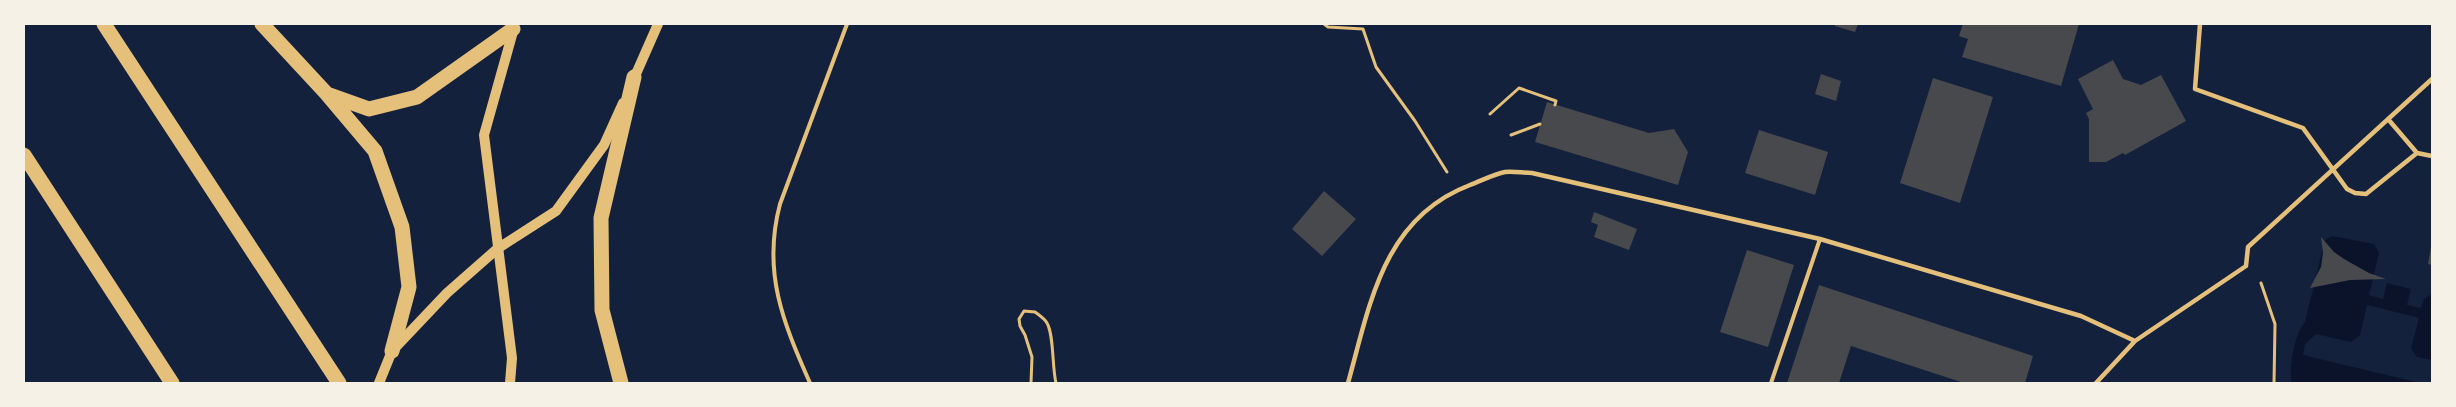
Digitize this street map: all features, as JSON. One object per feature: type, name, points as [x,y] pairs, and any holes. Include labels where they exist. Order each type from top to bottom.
[{"type":"highway","points":[[104,24],[339,383]]},
{"type":"highway","points":[[262,24],[326,93],[375,151],[402,227],[409,287],[392,351]]},
{"type":"highway","points":[[326,93],[369,109],[417,97],[515,26]]},
{"type":"highway","points":[[621,383],[602,310],[601,218],[634,77]]},
{"type":"highway","points":[[24,155],[172,383]]},
{"type":"main road","points":[[379,383],[392,351],[447,293],[497,249],[556,210],[604,145],[658,24]]},
{"type":"main road","points":[[510,383],[512,358],[484,135],[515,26]]},
{"type":"street","points":[[2200,24],[2196,89],[2303,128],[2347,189],[2355,193],[2366,194],[2417,153]]},
{"type":"street","points":[[2096,383],[2135,341],[2246,266],[2248,248],[2432,79]]},
{"type":"street","points":[[2388,119],[2417,153],[2432,156]]},
{"type":"street","points":[[1348,383],[1377,281],[1396,244],[1416,218],[1457,190],[1504,172],[1532,173],[1820,239],[2081,316],[2135,341]]},
{"type":"lane","points":[[810,383],[780,311],[772,255],[774,227],[780,204],[847,24]]},
{"type":"lane","points":[[1771,383],[1820,239]]},
{"type":"path","points":[[1324,24],[1328,27],[1363,29],[1376,67],[1415,121],[1457,190]]},
{"type":"path","points":[[1490,114],[1519,88],[1556,101],[1555,105]]},
{"type":"path","points":[[1511,135],[1540,124]]},
{"type":"path","points":[[2246,266],[2264,288],[2275,324],[2274,383]]},
{"type":"path","points":[[1031,383],[1032,357],[1019,319],[1024,311],[1035,312],[1047,323],[1051,337],[1052,368],[1056,383]]},
{"type":"water","points":[[2332,236],[2374,244],[2379,253],[2369,295],[2383,299],[2387,283],[2411,289],[2407,305],[2421,308],[2424,299],[2432,294],[2432,360],[2417,357],[2411,348],[2419,318],[2367,305],[2360,335],[2351,342],[2316,334],[2305,344],[2303,355],[2420,383],[2292,383],[2291,369],[2295,342],[2305,322],[2325,240]]},
{"type":"building","points":[[1835,24],[1858,24],[1855,32],[1835,26]]},
{"type":"building","points":[[1963,24],[2079,24],[2061,86],[1962,57],[1968,39],[1959,36]]},
{"type":"building","points":[[2113,60],[2123,79],[2141,85],[2161,75],[2186,121],[2125,155],[2123,153],[2106,162],[2089,162],[2089,119],[2086,113],[2093,109],[2078,79]]},
{"type":"building","points":[[1821,74],[1841,81],[1836,101],[1815,94]]},
{"type":"building","points":[[1933,78],[1993,97],[1960,203],[1900,183]]},
{"type":"building","points":[[1547,102],[1649,133],[1674,129],[1688,152],[1678,185],[1535,142]]},
{"type":"building","points":[[1759,130],[1828,152],[1815,195],[1745,173]]},
{"type":"building","points":[[1324,191],[1356,219],[1322,256],[1292,229]]},
{"type":"building","points":[[1594,212],[1637,229],[1629,250],[1594,237],[1598,225],[1591,222]]},
{"type":"building","points":[[2321,237],[2334,252],[2344,259],[2369,273],[2386,279],[2350,280],[2310,288],[2321,267],[2323,253]]},
{"type":"building","points":[[2432,247],[2432,265],[2428,264]]},
{"type":"building","points":[[1747,250],[1794,265],[1768,347],[1720,332]]},
{"type":"building","points":[[1819,285],[2033,356],[2025,383],[1964,383],[1851,346],[1839,383],[1787,383]]}]
